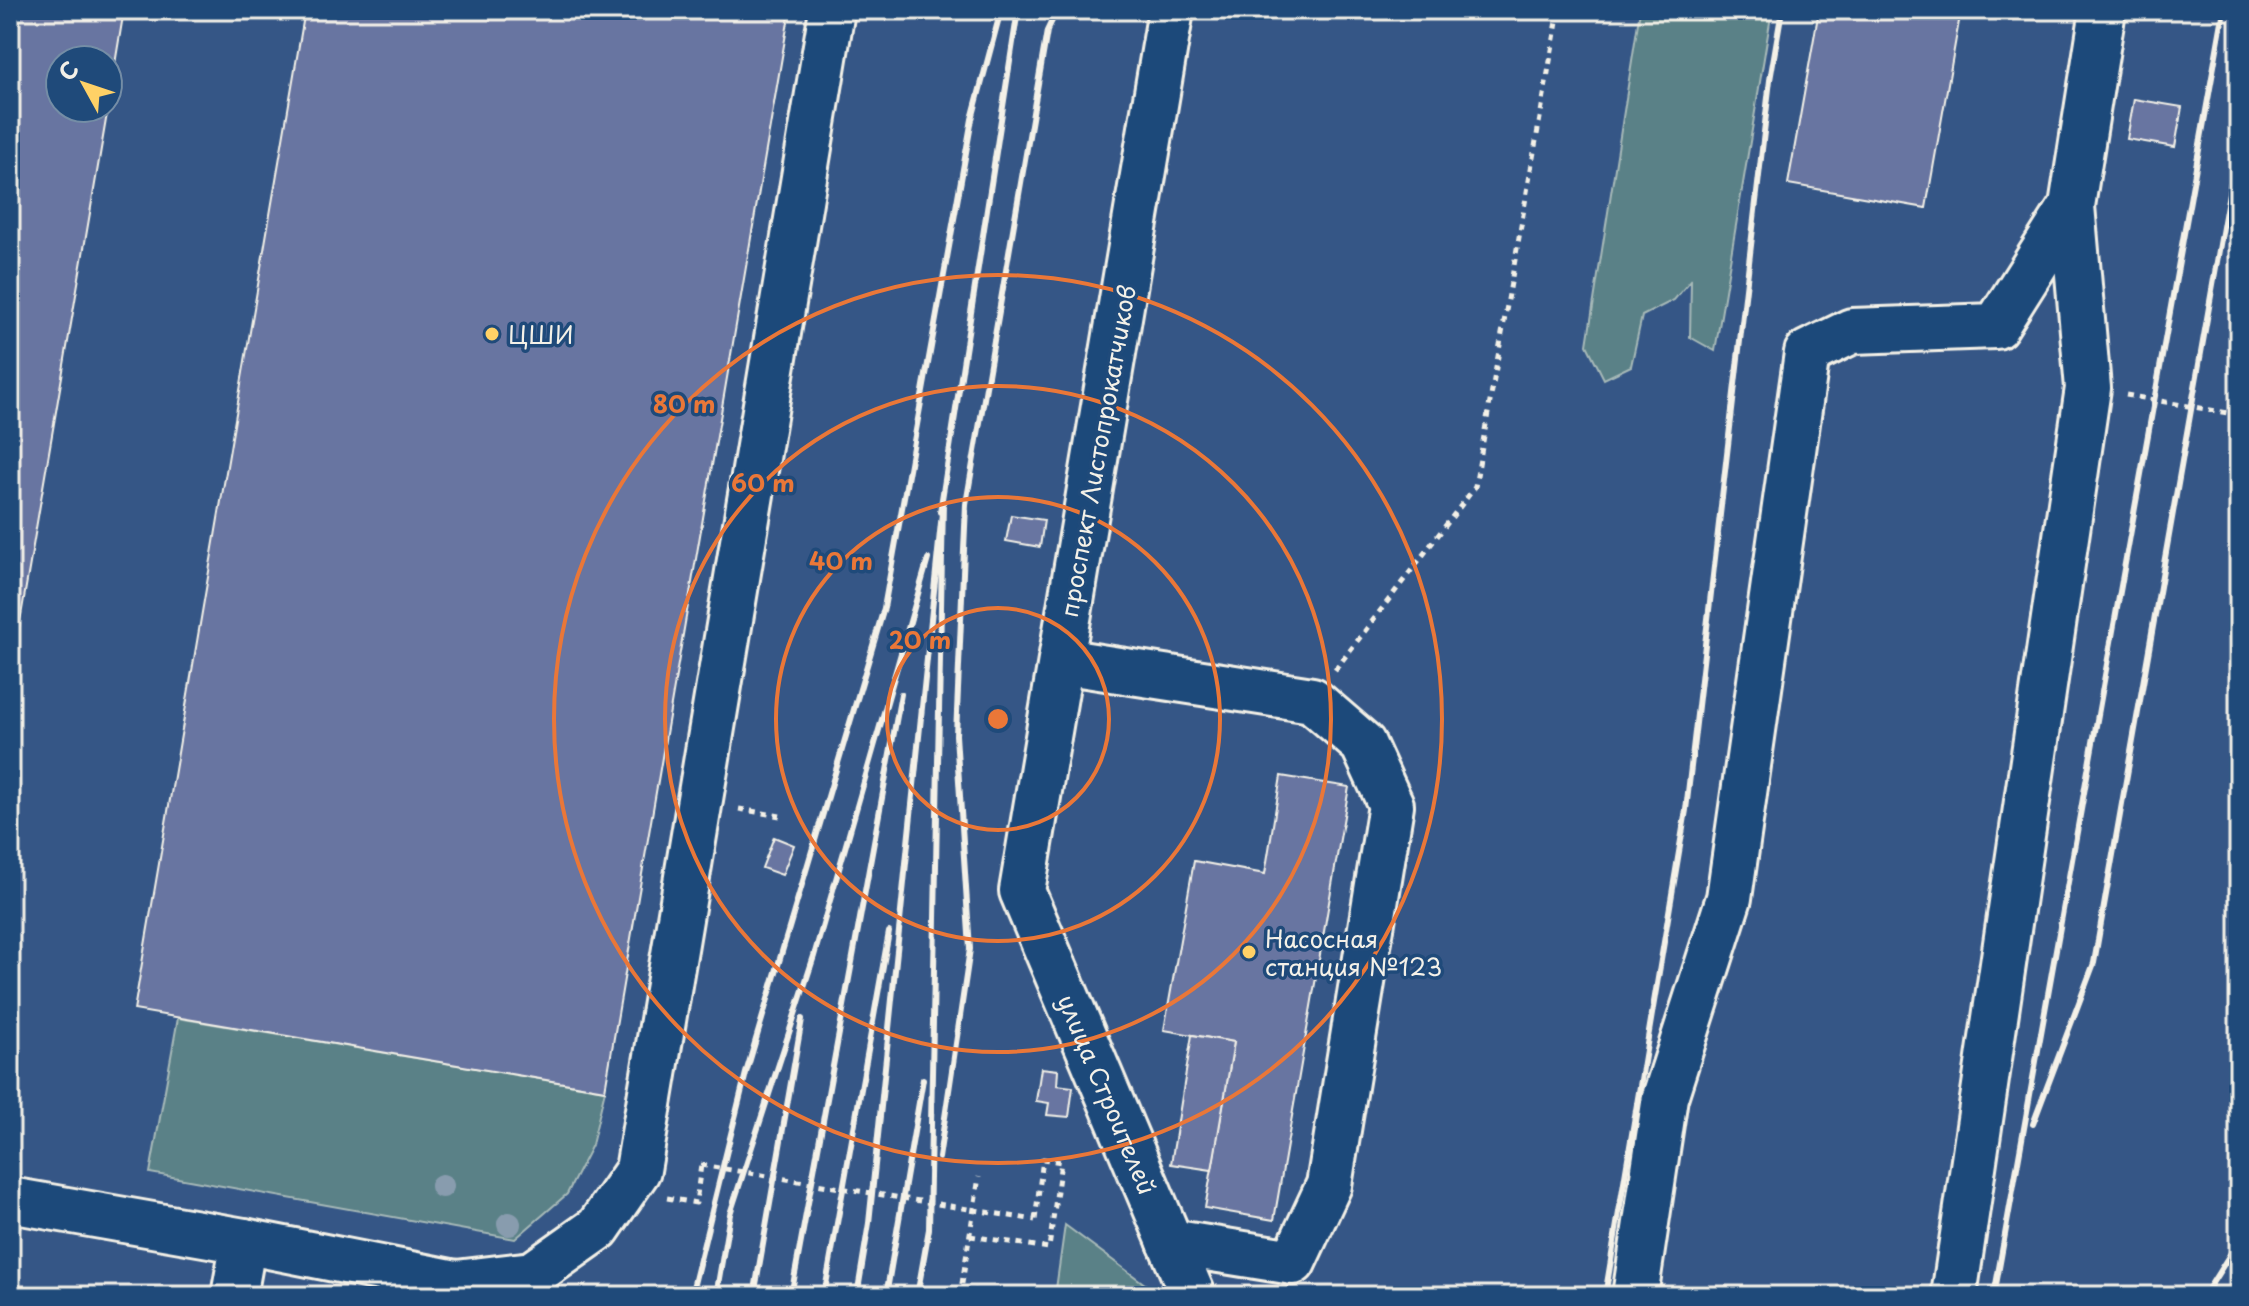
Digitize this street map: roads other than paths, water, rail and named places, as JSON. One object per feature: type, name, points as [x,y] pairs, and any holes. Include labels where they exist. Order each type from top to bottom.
[{"type":"street","points":[[10,1200],[244,1241],[456,1283],[533,1274],[598,1228],[638,1170],[832,10]]},
{"type":"street","name":"проспект Листопрокатчиков","points":[[1022,891],[1171,10]]},
{"type":"street","points":[[1954,1296],[2088,388],[2072,206],[2103,10]]},
{"type":"street","points":[[1635,1296],[1665,1097],[1729,898],[1807,353],[1852,331],[1996,326],[2072,206]]},
{"type":"street","points":[[1061,661],[1312,700],[1363,744],[1391,805],[1329,1185],[1293,1262],[1170,1242]]},
{"type":"street","name":"улица Строителей","points":[[1022,891],[1193,1296]]},
{"type":"street","points":[[234,1296],[244,1241]]},
{"type":"railway","points":[[691,1296],[746,1073],[884,608],[972,119],[1001,10]]},
{"type":"railway","points":[[940,512],[1018,10]]},
{"type":"railway","points":[[939,1158],[970,949],[956,735],[966,504],[1047,31],[1057,10]]},
{"type":"railway","points":[[1605,1296],[1686,810],[1770,80],[1782,10]]},
{"type":"railway","points":[[1994,1296],[2224,10]]},
{"type":"railway","points":[[2033,1124],[2094,963],[2239,136]]},
{"type":"railway","points":[[857,1296],[869,1223],[943,503],[929,1229],[917,1296]]},
{"type":"railway","points":[[716,1296],[730,1214],[814,956],[928,559]]},
{"type":"railway","points":[[791,1296],[901,694]]},
{"type":"railway","points":[[824,1296],[889,932]]},
{"type":"railway","points":[[754,1296],[802,1019]]},
{"type":"railway","points":[[886,1296],[923,1079]]},
{"type":"railway","points":[[2204,1296],[2239,1240]]},
{"type":"place","name":"ЦШИ","points":[[492,334]]},
{"type":"place","name":"Насосная станция №123","points":[[1249,952]]}]
